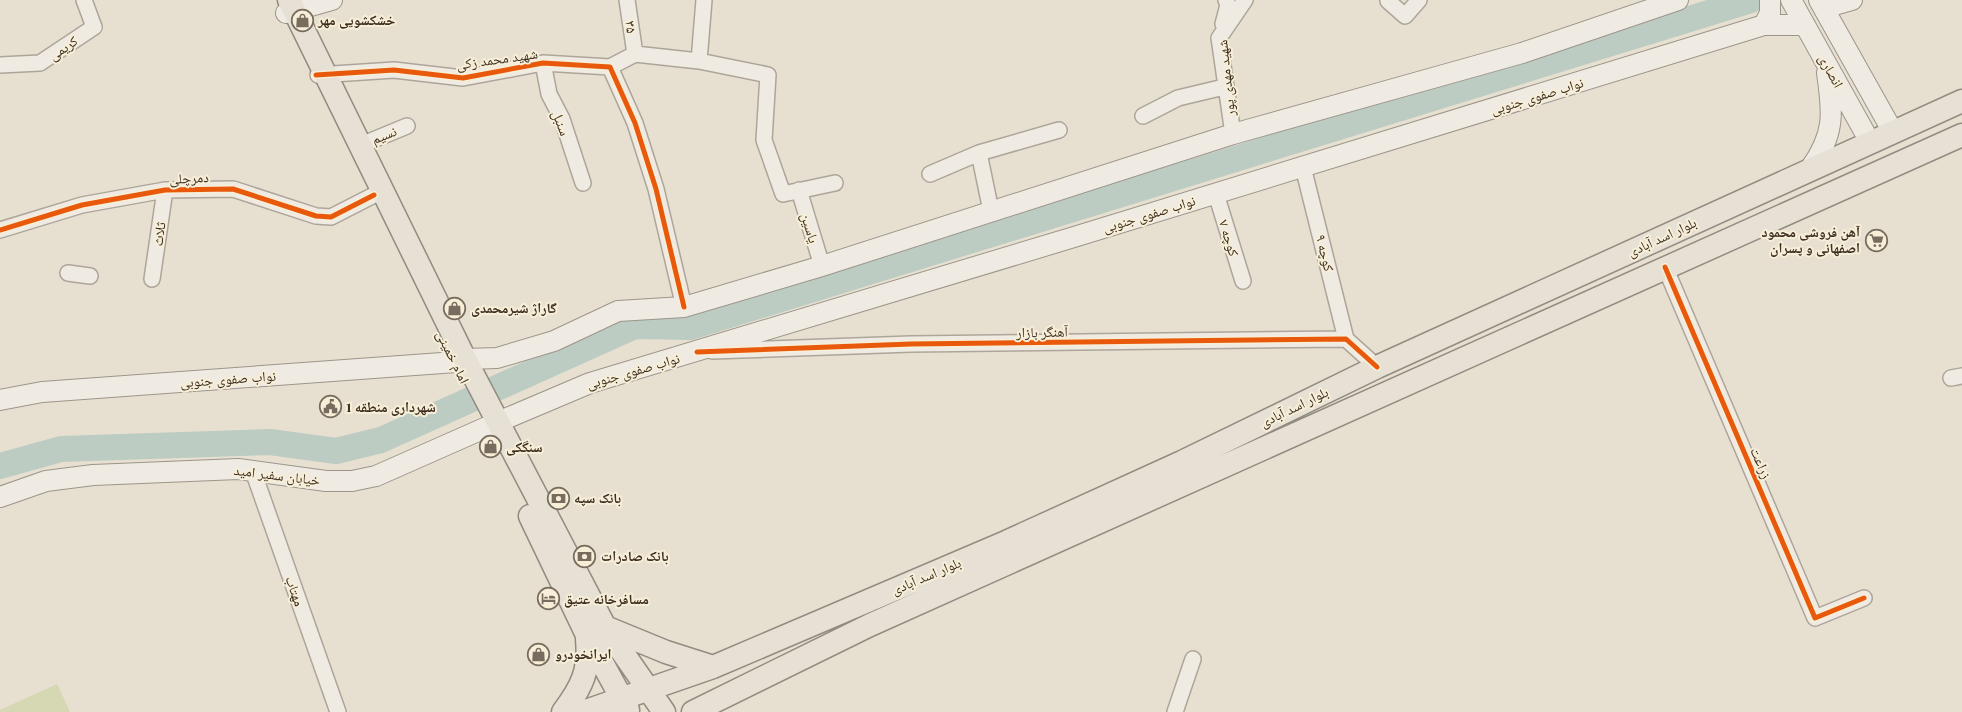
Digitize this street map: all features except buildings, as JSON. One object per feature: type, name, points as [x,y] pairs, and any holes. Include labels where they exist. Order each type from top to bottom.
[{"type":"main road","points":[[287,6],[332,0]]},
{"type":"main road","name":"نواب صفوی جنوبی","points":[[0,400],[42,392],[463,365],[497,358],[554,341],[618,310],[684,307],[822,266],[1232,134],[1522,53],[1678,0]]},
{"type":"main road","points":[[1764,25],[1770,13],[1770,0]]},
{"type":"main road","name":"انصاری","points":[[1791,0],[1870,142]]},
{"type":"main road","points":[[1822,4],[1852,0]]},
{"type":"main road","name":"انصاری","points":[[1822,4],[1893,132]]},
{"type":"main road","name":"امام خمینی","points":[[287,6],[490,420],[596,631],[625,705]]},
{"type":"main road","name":"نواب صفوی جنوبی","points":[[490,420],[590,382],[697,352],[1764,25],[1805,26]]},
{"type":"main road","points":[[1810,169],[1822,152],[1830,132],[1832,112],[1825,62]]},
{"type":"main road","name":"امام خمینی","points":[[321,74],[361,145],[379,193]]},
{"type":"main road","name":"بلوار اسد آبادی","points":[[583,712],[625,705],[649,689],[714,668],[1006,542],[1182,462],[1377,367],[1962,101]]},
{"type":"main road","points":[[1893,132],[1895,165]]},
{"type":"main road","name":"بلوار اسد آبادی","points":[[693,712],[728,702],[870,625],[1479,350],[1962,135]]},
{"type":"main road","points":[[1870,142],[1895,165]]},
{"type":"main road","points":[[1469,325],[1479,350]]},
{"type":"main road","name":"خیابان سفیر امید","points":[[0,497],[46,481],[93,475],[238,469],[326,482],[352,481],[376,476],[490,420]]},
{"type":"main road","points":[[563,712],[585,678],[588,654],[596,631],[714,668]]},
{"type":"main road","name":"امام خمینی","points":[[596,631],[649,689],[664,712]]},
{"type":"street","name":"کریمی","points":[[0,65],[40,63],[94,27],[84,0]]},
{"type":"street","name":"۳۵","points":[[627,0],[635,54]]},
{"type":"street","points":[[699,62],[704,0]]},
{"type":"street","points":[[1219,38],[1228,5],[1226,0]]},
{"type":"street","name":"شهید مهدی پور","points":[[1232,134],[1224,87],[1219,38],[1245,0]]},
{"type":"street","points":[[1388,1],[1405,16],[1419,0]]},
{"type":"street","points":[[684,307],[656,189],[635,123],[610,66],[635,54],[699,62],[768,75],[764,140],[783,194],[834,183]]},
{"type":"street","name":"شهید محمد زکی","points":[[321,74],[394,70],[463,78],[544,63],[610,66]]},
{"type":"street","name":"سنبل","points":[[544,63],[549,94],[562,119],[575,164],[583,183]]},
{"type":"street","points":[[1143,116],[1178,98],[1224,87]]},
{"type":"street","name":"نسیم","points":[[361,145],[407,126]]},
{"type":"street","points":[[930,174],[978,152],[1059,130]]},
{"type":"street","points":[[978,152],[991,211]]},
{"type":"street","name":"کوچه ۹","points":[[1303,167],[1346,339]]},
{"type":"street","name":"دمرچلی","points":[[0,230],[82,206],[165,190],[233,189],[316,216],[331,217],[379,193]]},
{"type":"street","name":"ثلاث","points":[[152,278],[165,190]]},
{"type":"street","name":"یاسین","points":[[799,190],[822,266]]},
{"type":"street","name":"کوچه ۷","points":[[1216,194],[1243,282]]},
{"type":"street","name":"زراعت","points":[[1666,267],[1815,618],[1864,598]]},
{"type":"street","points":[[68,273],[90,276]]},
{"type":"street","points":[[1346,339],[1377,367]]},
{"type":"street","name":"آهنگر بازار","points":[[697,352],[911,344],[1346,339]]},
{"type":"street","name":"مهتاب","points":[[253,471],[338,712]]},
{"type":"street","points":[[1175,712],[1193,659]]},
{"type":"green space","points":[[57,684],[70,712],[0,712],[0,710]]},
{"type":"waterway","points":[[0,466],[61,449],[270,442],[336,451],[381,440],[635,326],[690,327],[1751,0]]},
{"type":"cycle path","points":[[316,75],[394,70],[463,78],[543,63],[610,67],[635,123],[656,189],[684,307]]},
{"type":"cycle path","points":[[0,230],[82,205],[165,190],[233,189],[316,216],[331,217],[374,195]]},
{"type":"cycle path","points":[[1665,267],[1815,618],[1864,598]]},
{"type":"cycle path","points":[[697,352],[911,344],[1346,339],[1377,367]]},
{"type":"place","name":"خشکشویی مهر","points":[[302,20]]},
{"type":"place","name":"آهن فروشی محمود اصفهانی و پسران","points":[[1876,240]]},
{"type":"place","name":"گاراژ شیرمحمدی","points":[[455,308]]},
{"type":"place","name":"شهرداری منطقه 1","points":[[330,407]]},
{"type":"place","name":"سنگکی","points":[[490,447]]},
{"type":"place","name":"بانک سپه","points":[[558,498]]},
{"type":"place","name":"بانک صادرات","points":[[585,556]]},
{"type":"place","name":"مسافرخانه عتیق","points":[[548,599]]},
{"type":"place","name":"ایرانخودرو","points":[[539,654]]}]
